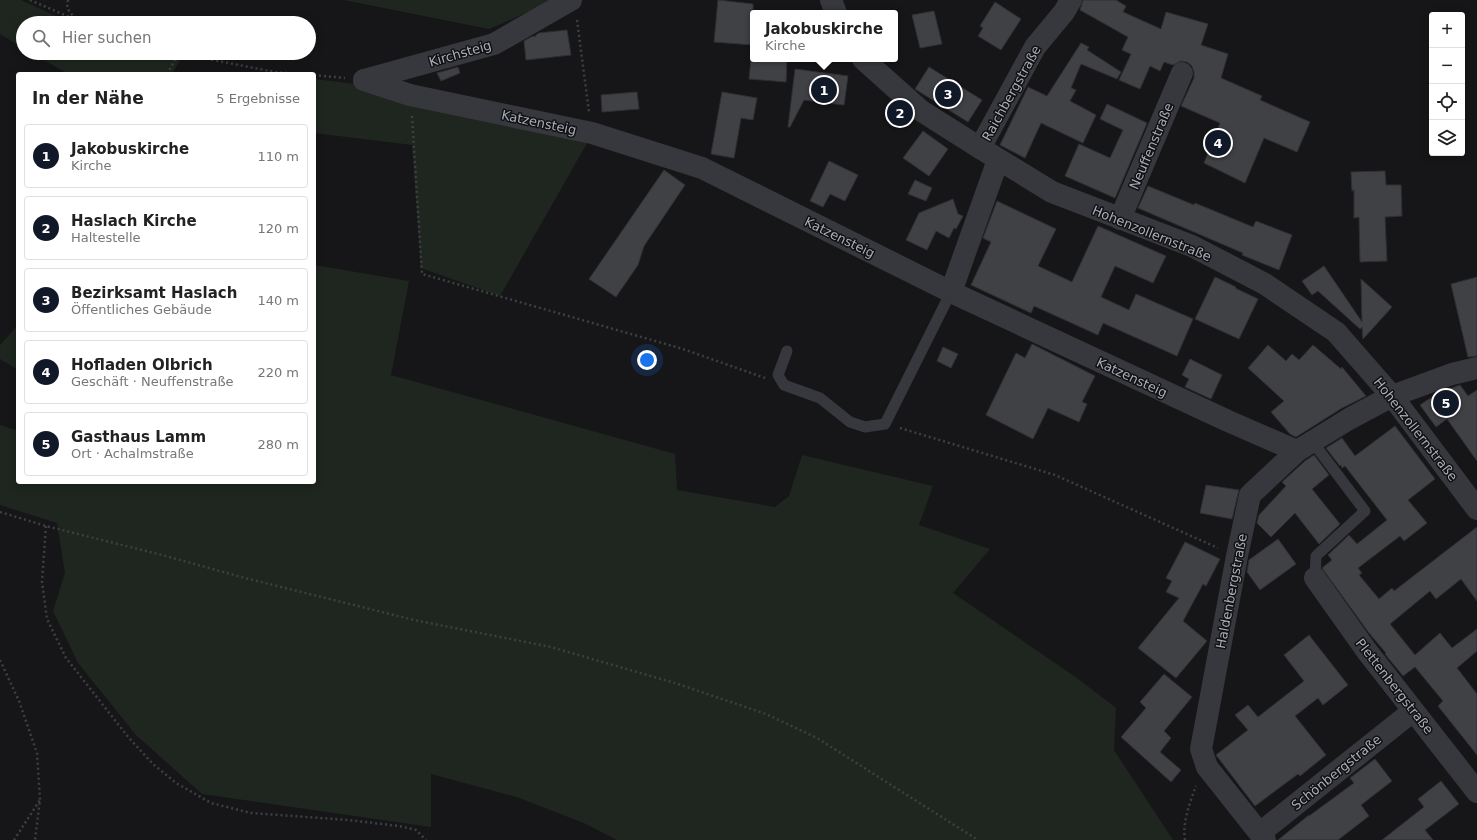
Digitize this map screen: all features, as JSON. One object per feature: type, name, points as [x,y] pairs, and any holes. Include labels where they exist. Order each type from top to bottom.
[{"type":"street","points":[[831,0],[835,10]]},
{"type":"street","name":"Raichbergstraße","points":[[980,148],[1035,47],[1064,12],[1071,0]]},
{"type":"street","name":"Kirchsteig","points":[[364,80],[494,44],[574,8]]},
{"type":"street","name":"Hohenzollernstraße","points":[[866,62],[920,110],[998,160],[1052,192],[1192,246],[1264,284],[1336,332],[1392,396],[1477,509]]},
{"type":"street","name":"Neuffenstraße","points":[[1120,219],[1182,73]]},
{"type":"street","name":"Katzensteig","points":[[364,80],[410,95],[592,133],[702,168],[951,292],[1228,421],[1305,446]]},
{"type":"street","points":[[951,292],[998,160]]},
{"type":"street","name":"Haldenbergstraße","points":[[1262,837],[1207,767],[1202,749],[1237,556],[1250,495],[1305,446],[1392,396],[1452,374],[1477,368]]},
{"type":"street","name":"Plettenbergstraße","points":[[1315,578],[1366,650],[1477,792]]},
{"type":"street","name":"Schönbergstraße","points":[[1262,837],[1413,710]]},
{"type":"lane","points":[[786,351],[778,375],[784,386],[820,398],[850,422],[865,427],[885,424],[951,292]]},
{"type":"lane","points":[[1305,446],[1365,511],[1316,556],[1315,578]]},
{"type":"path","points":[[30,0],[67,16]]},
{"type":"path","points":[[68,0],[67,8],[73,16]]},
{"type":"path","points":[[574,8],[592,133]]},
{"type":"path","points":[[168,72],[174,60]]},
{"type":"path","points":[[214,60],[275,72]]},
{"type":"path","points":[[316,75],[364,80]]},
{"type":"path","points":[[410,95],[422,274],[683,349],[784,386]]},
{"type":"path","points":[[885,424],[1055,475],[1237,556]]},
{"type":"path","points":[[0,512],[46,526],[162,555],[245,578],[407,618],[551,647],[678,684],[766,714],[817,738],[977,840]]},
{"type":"path","points":[[46,526],[42,582],[47,619],[66,658],[129,738],[153,764],[176,783],[211,803],[218,805],[250,813],[348,820],[399,826],[416,830],[426,840]]},
{"type":"path","points":[[0,660],[19,701],[37,753],[40,800],[36,840]]},
{"type":"path","points":[[14,840],[40,800]]},
{"type":"path","points":[[1185,840],[1184,834],[1190,804]]},
{"type":"shaded area","points":[[0,0],[21,0],[56,16],[16,16],[16,44],[0,34]]},
{"type":"shaded area","points":[[344,0],[556,0],[489,29]]},
{"type":"shaded area","points":[[44,60],[180,60],[173,72],[65,72]]},
{"type":"shaded area","points":[[316,79],[364,85],[590,138],[500,296],[421,268],[412,145],[316,133]]},
{"type":"shaded area","points":[[316,265],[409,281],[391,375],[675,454],[677,490],[775,507],[789,496],[802,455],[933,486],[919,525],[990,549],[953,593],[1077,678],[1116,708],[1114,750],[1173,840],[617,840],[586,824],[517,797],[431,774],[431,827],[202,794],[136,735],[78,663],[53,611],[65,573],[57,523],[0,505],[0,425],[16,430],[16,484],[316,484]]},
{"type":"shaded area","points":[[16,327],[16,369],[0,359],[0,345]]},
{"type":"building","points":[[718,0],[753,4],[753,10],[750,10],[750,45],[714,42]]},
{"type":"building","points":[[1083,0],[1116,0],[1126,6],[1123,12],[1161,29],[1166,12],[1208,24],[1201,45],[1228,54],[1221,78],[1262,96],[1260,100],[1310,122],[1297,152],[1264,138],[1245,183],[1204,163],[1220,123],[1181,106],[1194,78],[1192,66],[1187,62],[1181,61],[1173,65],[1164,62],[1160,71],[1150,66],[1140,89],[1119,80],[1131,54],[1122,50],[1128,37],[1080,10]]},
{"type":"building","points":[[995,2],[1021,19],[1001,50],[978,36],[983,28],[980,26]]},
{"type":"building","points":[[934,11],[942,44],[920,48],[912,15]]},
{"type":"building","points":[[567,30],[571,55],[526,60],[524,41],[536,36],[539,33]]},
{"type":"building","points":[[1081,43],[1089,47],[1087,50],[1121,72],[1117,79],[1081,64],[1071,88],[1076,90],[1070,101],[1096,115],[1083,143],[1041,123],[1025,158],[1000,145],[1028,87],[1047,96]]},
{"type":"building","points":[[751,62],[787,62],[786,82],[749,79]]},
{"type":"building","points":[[458,67],[460,73],[441,81],[437,73]]},
{"type":"building","points":[[929,67],[982,100],[968,122],[915,89]]},
{"type":"building","points":[[795,69],[848,76],[844,105],[804,100],[790,127],[788,127]]},
{"type":"building","points":[[637,92],[639,109],[602,112],[601,95]]},
{"type":"building","points":[[722,92],[757,98],[753,120],[741,118],[734,158],[711,154]]},
{"type":"building","points":[[1107,104],[1147,123],[1115,198],[1065,176],[1079,144],[1110,158],[1123,130],[1100,119]]},
{"type":"building","points":[[923,131],[948,149],[929,176],[903,158]]},
{"type":"building","points":[[829,161],[858,175],[845,201],[830,194],[823,207],[810,201]]},
{"type":"building","points":[[664,170],[685,185],[644,246],[638,265],[616,297],[589,279]]},
{"type":"building","points":[[1385,171],[1386,185],[1401,185],[1402,216],[1385,217],[1387,261],[1360,262],[1359,217],[1354,218],[1354,190],[1352,191],[1351,172]]},
{"type":"building","points":[[915,180],[932,188],[926,201],[908,194]]},
{"type":"building","points":[[1148,186],[1194,205],[1195,203],[1253,227],[1256,221],[1292,235],[1279,270],[1138,208]]},
{"type":"building","points":[[953,199],[958,214],[963,216],[949,238],[936,231],[927,250],[906,240],[919,213]]},
{"type":"building","points":[[997,201],[1056,229],[1038,266],[1072,282],[1098,226],[1166,256],[1153,283],[1115,266],[1101,297],[1129,310],[1136,294],[1193,319],[1177,356],[1103,323],[1098,335],[1034,306],[1031,313],[971,285],[991,242],[983,238]]},
{"type":"building","points":[[1324,266],[1362,322],[1361,279],[1392,307],[1363,339],[1362,327],[1360,329],[1318,291],[1312,295],[1302,281]]},
{"type":"building","points":[[1215,277],[1258,299],[1239,339],[1195,319]]},
{"type":"building","points":[[1477,277],[1477,356],[1468,357],[1451,284]]},
{"type":"building","points":[[1032,344],[1095,376],[1082,402],[1087,404],[1079,422],[1048,408],[1033,439],[986,415],[1016,353],[1025,358]]},
{"type":"building","points":[[1268,345],[1286,361],[1292,354],[1299,360],[1313,345],[1341,369],[1342,367],[1366,396],[1342,408],[1296,437],[1290,434],[1271,412],[1284,401],[1248,368]]},
{"type":"building","points":[[943,347],[958,354],[951,368],[937,361]]},
{"type":"building","points":[[1190,359],[1222,375],[1211,399],[1185,387],[1189,379],[1182,375]]},
{"type":"building","points":[[1460,385],[1468,396],[1477,390],[1477,461],[1447,419],[1436,427],[1420,405],[1438,393]]},
{"type":"building","points":[[1395,426],[1435,479],[1408,500],[1427,523],[1404,541],[1400,536],[1358,568],[1362,573],[1359,575],[1379,599],[1392,588],[1394,591],[1477,527],[1477,601],[1461,579],[1436,599],[1430,591],[1390,624],[1415,655],[1440,633],[1452,648],[1477,629],[1477,651],[1457,668],[1477,694],[1477,755],[1438,706],[1443,701],[1415,667],[1403,676],[1369,633],[1322,568],[1332,560],[1328,555],[1349,535],[1357,544],[1387,520],[1345,466],[1342,468],[1326,448],[1342,438],[1355,456]]},
{"type":"building","points":[[1314,455],[1329,475],[1312,489],[1340,524],[1319,544],[1295,513],[1271,537],[1257,523],[1259,515],[1286,486],[1282,482],[1305,461]]},
{"type":"building","points":[[1206,485],[1239,490],[1232,519],[1200,513]]},
{"type":"building","points":[[1278,539],[1296,564],[1260,590],[1247,572],[1249,560]]},
{"type":"building","points":[[1185,542],[1220,559],[1206,586],[1203,584],[1183,621],[1207,641],[1176,678],[1138,648],[1179,598],[1166,592],[1172,581],[1166,578]]},
{"type":"building","points":[[1309,635],[1348,685],[1323,705],[1318,698],[1295,716],[1326,755],[1300,776],[1298,774],[1255,806],[1216,755],[1248,730],[1235,715],[1248,705],[1258,717],[1304,681],[1284,655]]},
{"type":"building","points":[[1164,674],[1192,697],[1164,731],[1171,738],[1160,752],[1181,770],[1171,782],[1121,737],[1146,708],[1140,702]]},
{"type":"building","points":[[1375,759],[1392,781],[1361,805],[1369,816],[1338,840],[1278,840],[1309,815],[1354,783],[1350,778]]},
{"type":"building","points":[[1441,781],[1459,804],[1425,830],[1433,840],[1382,840],[1424,807],[1418,799]]},
{"type":"place","name":"Jakobuskirche","points":[[824,90]]},
{"type":"place","name":"Bezirksamt Haslach","points":[[948,94]]},
{"type":"place","name":"Haslach Kirche","points":[[900,113]]},
{"type":"place","name":"Hofladen Olbrich","points":[[1218,143]]},
{"type":"place","name":"Gasthaus Lamm","points":[[1446,403]]}]
